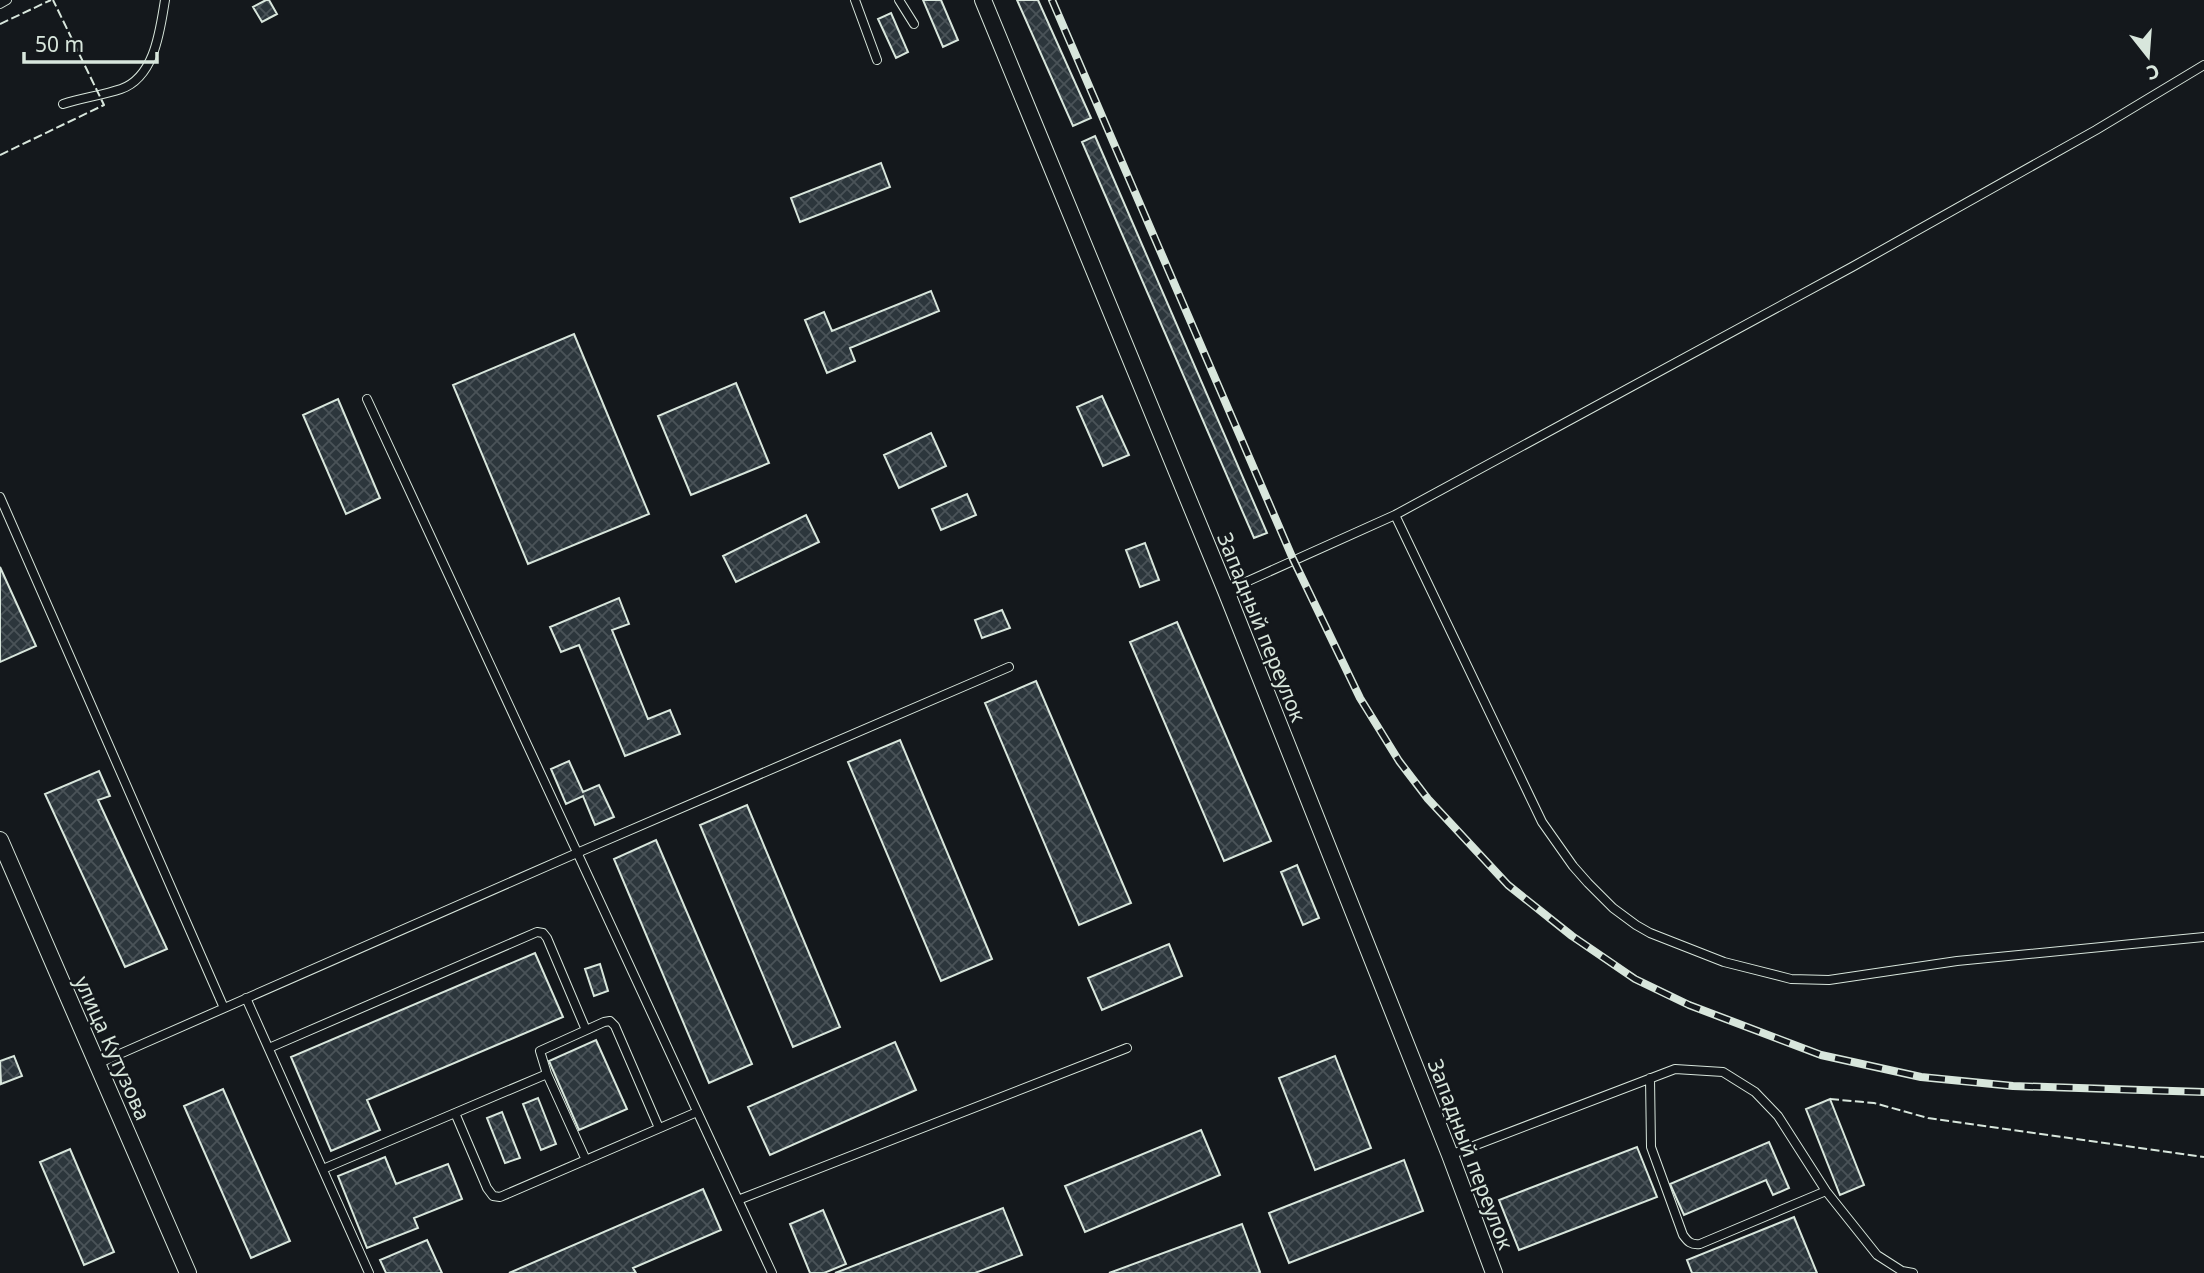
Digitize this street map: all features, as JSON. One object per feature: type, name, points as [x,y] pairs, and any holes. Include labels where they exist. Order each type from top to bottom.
[{"type":"street","name":"Западный переулок","points":[[983,0],[1226,591],[1494,1273]]},
{"type":"street","name":"улица Кутузова","points":[[0,840],[188,1273]]},
{"type":"lane","points":[[0,4],[7,0]]},
{"type":"lane","points":[[63,104],[124,88],[141,74],[154,52],[166,0]]},
{"type":"lane","points":[[855,0],[877,60]]},
{"type":"lane","points":[[899,0],[914,24]]},
{"type":"lane","points":[[1226,591],[1395,515],[1852,267],[2096,130],[2204,65]]},
{"type":"lane","points":[[367,399],[772,1273]]},
{"type":"lane","points":[[0,497],[224,1008]]},
{"type":"lane","points":[[1395,515],[1542,822],[1588,883],[1613,908],[1650,933],[1724,962],[1791,979],[1829,980],[1957,961],[2204,937]]},
{"type":"lane","points":[[97,1064],[1009,667]]},
{"type":"lane","points":[[269,1048],[537,932],[543,933],[547,938],[586,1030]]},
{"type":"lane","points":[[246,998],[369,1273]]},
{"type":"lane","points":[[586,1160],[547,1074],[540,1051],[604,1021],[610,1021],[615,1026],[659,1128]]},
{"type":"lane","points":[[738,1200],[1127,1048]]},
{"type":"lane","points":[[1450,1156],[1675,1069],[1723,1072],[1755,1092],[1778,1116],[1826,1191],[1877,1255],[1902,1271],[1913,1273]]},
{"type":"lane","points":[[323,1170],[547,1074]]},
{"type":"lane","points":[[1650,1078],[1651,1147],[1687,1241],[1700,1244],[1826,1191]]},
{"type":"lane","points":[[455,1113],[487,1188],[493,1196],[500,1197],[697,1112]]},
{"type":"building","points":[[269,0],[277,14],[262,22],[253,7]]},
{"type":"building","points":[[923,0],[941,0],[958,40],[943,47]]},
{"type":"building","points":[[1017,0],[1038,0],[1091,118],[1073,126]]},
{"type":"building","points":[[891,13],[908,52],[896,58],[878,19]]},
{"type":"building","points":[[1095,136],[1267,533],[1254,538],[1082,142]]},
{"type":"building","points":[[881,163],[890,187],[800,222],[791,198]]},
{"type":"building","points":[[931,291],[939,311],[850,348],[855,361],[827,373],[805,320],[824,312],[832,331]]},
{"type":"building","points":[[574,334],[649,514],[528,564],[453,385]]},
{"type":"building","points":[[736,383],[769,463],[691,495],[658,416]]},
{"type":"building","points":[[1102,396],[1129,455],[1103,466],[1077,407]]},
{"type":"building","points":[[338,399],[380,498],[346,514],[303,415]]},
{"type":"building","points":[[931,433],[946,466],[899,488],[884,455]]},
{"type":"building","points":[[967,494],[976,515],[941,530],[932,509]]},
{"type":"building","points":[[806,515],[819,542],[736,582],[723,556]]},
{"type":"building","points":[[1145,543],[1159,580],[1140,587],[1126,550]]},
{"type":"building","points":[[0,567],[36,646],[0,662]]},
{"type":"building","points":[[619,598],[629,624],[612,630],[648,719],[670,710],[680,734],[625,756],[579,645],[561,652],[550,627]]},
{"type":"building","points":[[1002,610],[1010,628],[982,638],[975,620]]},
{"type":"building","points":[[1177,622],[1271,841],[1224,861],[1130,642]]},
{"type":"building","points":[[1036,681],[1131,903],[1079,925],[985,703]]},
{"type":"building","points":[[900,740],[992,959],[941,981],[848,762]]},
{"type":"building","points":[[569,761],[583,792],[599,785],[614,817],[595,825],[583,796],[566,804],[551,769]]},
{"type":"building","points":[[99,771],[110,796],[98,800],[167,949],[125,967],[45,794]]},
{"type":"building","points":[[747,805],[840,1027],[793,1047],[700,825]]},
{"type":"building","points":[[656,840],[752,1064],[709,1083],[614,859]]},
{"type":"building","points":[[1297,865],[1319,918],[1303,925],[1281,872]]},
{"type":"building","points":[[1169,944],[1182,976],[1102,1010],[1088,978]]},
{"type":"building","points":[[535,953],[563,1017],[367,1100],[380,1130],[331,1151],[291,1057]]},
{"type":"building","points":[[600,964],[608,991],[594,996],[585,969]]},
{"type":"building","points":[[596,1040],[627,1109],[579,1130],[549,1061]]},
{"type":"building","points":[[895,1042],[916,1090],[770,1155],[748,1107]]},
{"type":"building","points":[[14,1056],[22,1076],[1,1084],[0,1061]]},
{"type":"building","points":[[1335,1056],[1371,1148],[1315,1170],[1279,1078]]},
{"type":"building","points":[[223,1089],[290,1241],[251,1258],[184,1106]]},
{"type":"building","points":[[538,1098],[556,1144],[541,1150],[523,1104]]},
{"type":"building","points":[[1830,1099],[1864,1185],[1840,1195],[1806,1109]]},
{"type":"building","points":[[502,1112],[520,1158],[505,1163],[487,1118]]},
{"type":"building","points":[[1201,1130],[1220,1175],[1085,1232],[1065,1186]]},
{"type":"building","points":[[1769,1142],[1789,1188],[1773,1195],[1766,1180],[1684,1215],[1670,1184]]},
{"type":"building","points":[[1637,1147],[1657,1197],[1519,1250],[1499,1200]]},
{"type":"building","points":[[70,1149],[114,1252],[84,1265],[40,1162]]},
{"type":"building","points":[[385,1157],[396,1184],[448,1164],[462,1199],[414,1218],[418,1228],[367,1248],[338,1176]]},
{"type":"building","points":[[1404,1160],[1423,1211],[1289,1263],[1269,1213]]},
{"type":"building","points":[[703,1189],[721,1230],[633,1268],[636,1273],[509,1273]]},
{"type":"building","points":[[1003,1208],[1022,1255],[975,1273],[835,1273]]},
{"type":"building","points":[[823,1210],[846,1264],[824,1273],[810,1273],[790,1224]]},
{"type":"building","points":[[1794,1217],[1817,1273],[1692,1273],[1687,1260]]},
{"type":"building","points":[[1242,1224],[1260,1272],[1258,1273],[1109,1273]]},
{"type":"building","points":[[427,1240],[442,1273],[386,1273],[380,1260]]},
{"type":"railway","points":[[1052,0],[1293,559],[1360,698],[1399,761],[1428,799],[1508,885],[1572,936],[1635,979],[1689,1005],[1821,1055],[1921,1077],[2013,1086],[2204,1092]]},
{"type":"fence","points":[[0,24],[51,0]]},
{"type":"fence","points":[[0,155],[104,105],[53,0]]},
{"type":"fence","points":[[1830,1099],[1874,1103],[1928,1118],[2204,1157]]}]
